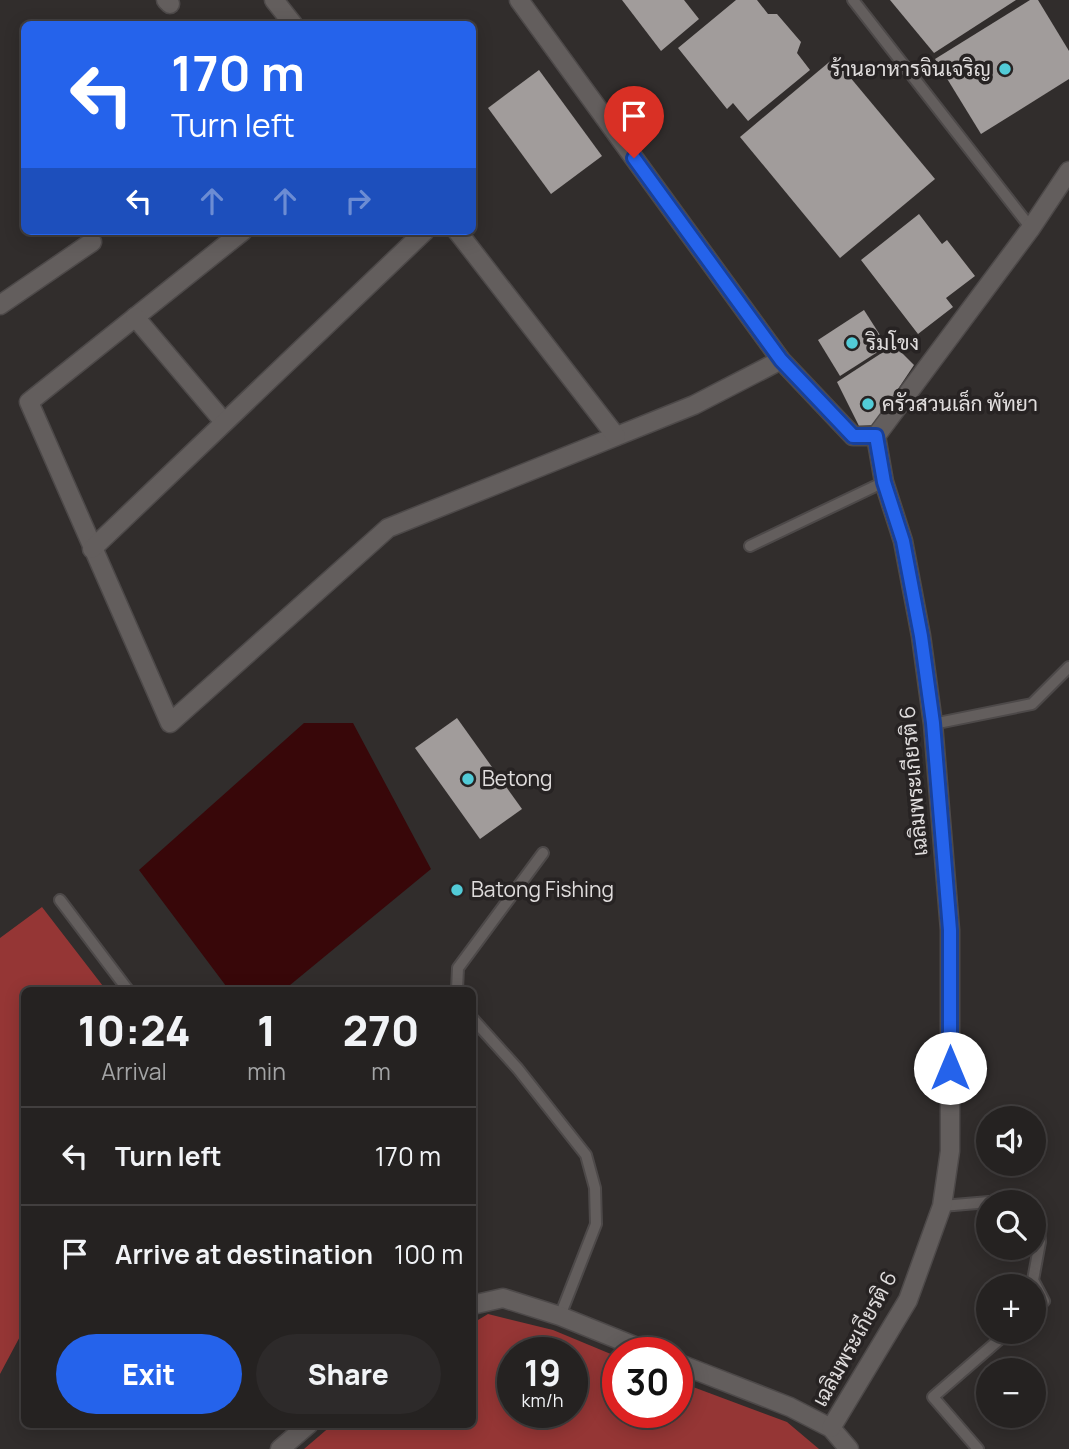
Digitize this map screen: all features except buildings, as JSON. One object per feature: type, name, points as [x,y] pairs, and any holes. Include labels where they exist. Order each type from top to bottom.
[{"type":"street","points":[[274,0],[291,21]]},
{"type":"street","points":[[519,0],[781,360],[853,436],[876,436],[1031,228],[1069,171]]},
{"type":"street","points":[[238,235],[29,402],[170,723],[388,528],[694,405],[781,360]]},
{"type":"street","points":[[92,548],[421,235]]},
{"type":"street","points":[[460,235],[616,436]]},
{"type":"street","points":[[0,305],[92,242]]},
{"type":"street","points":[[135,317],[224,422]]},
{"type":"street","name":"เฉลิมพระเกียรติ 6","points":[[831,1429],[908,1300],[942,1206],[950,1150],[950,930],[933,723],[921,636],[903,541],[884,482],[876,436]]},
{"type":"street","points":[[476,1304],[503,1298],[560,1316],[612,1337]]},
{"type":"street","points":[[693,1369],[790,1407],[831,1429],[849,1449]]},
{"type":"street","points":[[280,1449],[304,1428]]},
{"type":"lane","points":[[853,0],[1031,228]]},
{"type":"lane","points":[[750,546],[884,482]]},
{"type":"lane","points":[[933,723],[1032,704],[1069,667]]},
{"type":"lane","points":[[457,987],[458,968],[543,853]]},
{"type":"lane","points":[[60,900],[126,987]]},
{"type":"lane","points":[[476,1022],[518,1069],[586,1154],[594,1188],[596,1224],[560,1316]]},
{"type":"lane","points":[[942,1206],[976,1203]]},
{"type":"lane","points":[[978,1449],[933,1397],[995,1344]]},
{"type":"shaded area","points":[[304,723],[353,723],[431,869],[288,987],[227,987],[139,870]]},
{"type":"shaded area","points":[[42,907],[104,987],[21,987],[21,1335],[0,1374],[0,938]]},
{"type":"shaded area","points":[[488,1314],[553,1330],[570,1337],[497,1337],[497,1428],[588,1428],[588,1345],[602,1350],[602,1428],[693,1428],[693,1387],[787,1422],[819,1449],[304,1449],[328,1428],[476,1428],[476,1321]]},
{"type":"place","name":"ร้านอาหารจินเจริญ","points":[[1005,69]]},
{"type":"place","name":"ริมโขง","points":[[852,343]]},
{"type":"place","name":"ครัวสวนเล็ก พัทยา","points":[[868,404]]},
{"type":"place","name":"Betong","points":[[468,779]]},
{"type":"place","name":"Batong Fishing","points":[[457,890]]},
{"type":"route","points":[[634,158],[781,360],[853,436],[876,436],[884,482],[903,541],[921,636],[933,723],[950,930],[950,1068]]}]
